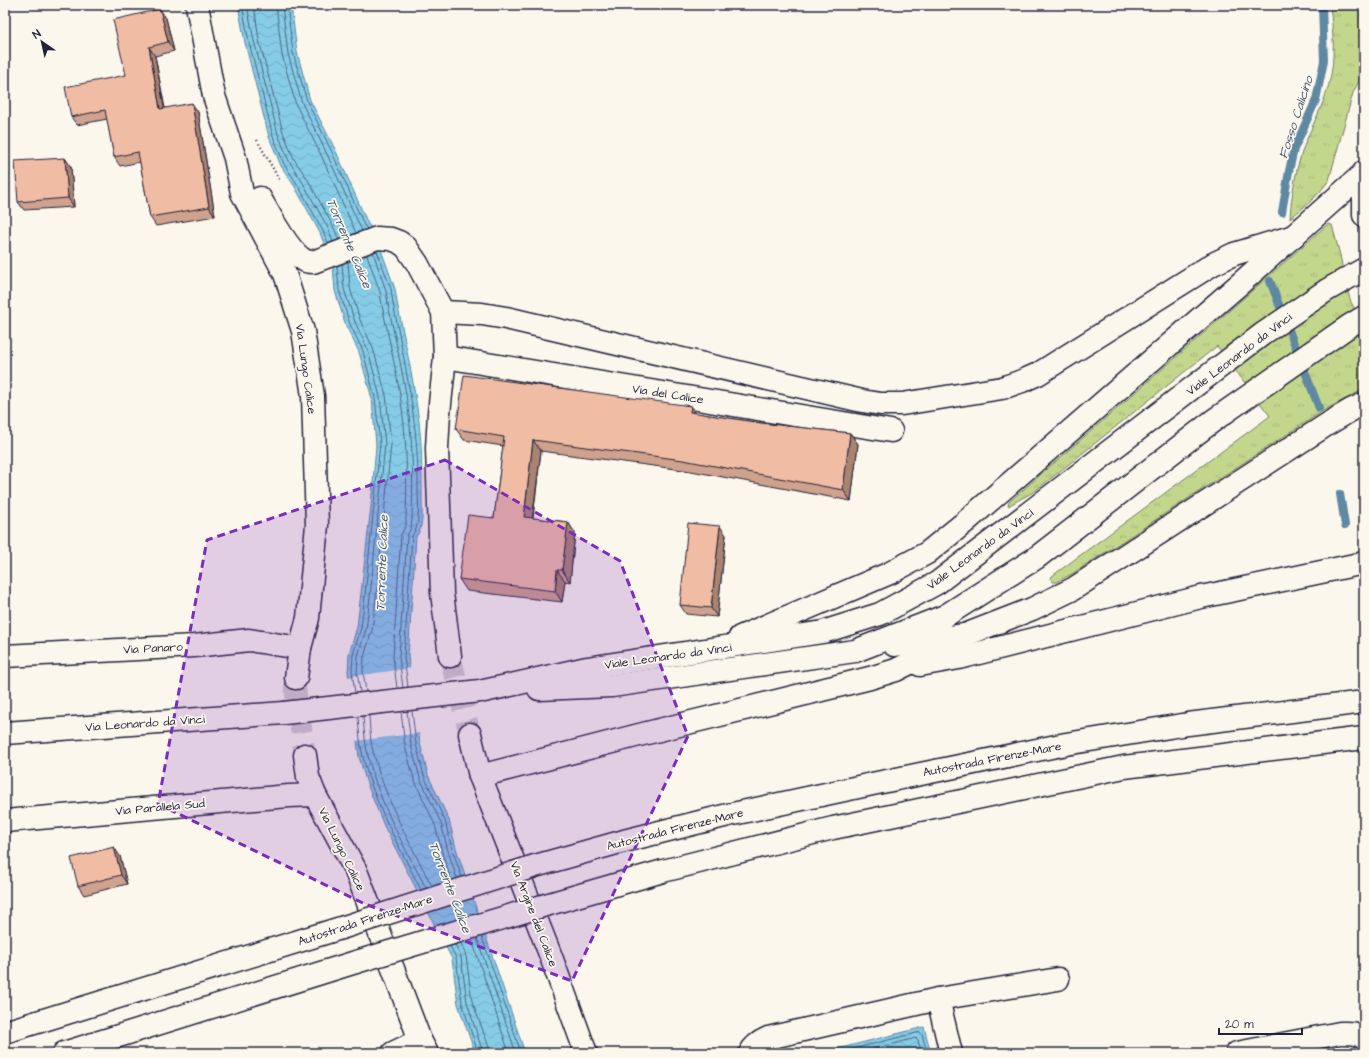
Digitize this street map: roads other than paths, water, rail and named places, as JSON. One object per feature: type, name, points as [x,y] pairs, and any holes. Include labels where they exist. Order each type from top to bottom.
[{"type":"main road","name":"Via Lungo Calice","points":[[197,5],[214,96],[235,158],[242,193],[285,274],[303,331],[312,396],[317,526],[308,618],[300,648],[296,678]]},
{"type":"main road","points":[[235,158],[291,248],[303,260],[313,262],[377,238],[391,239],[406,247],[417,263],[442,312],[445,357],[437,448],[442,593],[450,656]]},
{"type":"main road","points":[[1364,172],[1364,215]]},
{"type":"main road","points":[[707,650],[890,573],[927,553],[964,524],[1294,236],[1364,172]]},
{"type":"main road","points":[[442,312],[482,314],[506,318],[862,401],[882,404],[902,404],[1002,388],[1022,382],[1038,374],[1213,264],[1234,254],[1294,236]]},
{"type":"main road","name":"Viale Leonardo da Vinci","points":[[482,691],[587,668],[823,632],[880,614],[938,583],[1294,312],[1327,290],[1364,269]]},
{"type":"main road","name":"Viale Leonardo da Vinci","points":[[284,713],[482,691],[612,686],[855,650],[945,616],[1001,582],[1036,558],[1252,393],[1364,316]]},
{"type":"main road","name":"Via del Calice","points":[[445,357],[891,432]]},
{"type":"main road","points":[[896,670],[965,635],[1032,609],[1073,589],[1331,422],[1364,404]]},
{"type":"main road","points":[[480,776],[651,732],[850,684],[896,670],[959,658],[1201,597],[1364,563]]},
{"type":"main road","points":[[855,650],[965,635]]},
{"type":"main road","name":"Via Panaro","points":[[5,656],[194,646],[249,640],[300,648]]},
{"type":"main road","name":"Autostrada Firenze-Mare","points":[[5,1032],[536,866],[624,841],[728,815],[877,782],[1058,746],[1188,724],[1364,702]]},
{"type":"main road","name":"Via Leonardo da Vinci","points":[[5,733],[284,713]]},
{"type":"main road","name":"Via Argine del Calice","points":[[470,734],[480,776],[550,954],[586,1053]]},
{"type":"main road","points":[[64,1053],[356,962],[549,904],[662,871],[833,828],[1124,767],[1364,738]]},
{"type":"main road","name":"Via Lungo Calice","points":[[304,755],[308,776],[315,795],[356,871],[423,1047]]},
{"type":"main road","name":"Via Parallela Sud","points":[[5,821],[315,795]]},
{"type":"main road","points":[[750,1053],[759,1042],[768,1038],[938,1000],[1058,979]]},
{"type":"main road","points":[[938,1000],[951,1053]]},
{"type":"main road","points":[[1237,1053],[1340,1033],[1351,1032],[1361,1035],[1364,1038]]},
{"type":"main road","points":[[393,1053],[423,1047]]},
{"type":"water","name":"Torrente Calice","points":[[238,5],[291,5],[297,52],[310,100],[335,149],[368,224],[374,230],[395,289],[415,392],[421,451],[422,519],[419,533],[416,537],[408,657],[420,743],[428,775],[449,820],[456,848],[525,1053],[475,1053],[458,1004],[452,959],[384,826],[367,784],[359,757],[348,672],[349,654],[357,627],[371,506],[376,445],[372,399],[359,352],[346,326],[335,291],[333,267],[320,233],[295,187],[281,166],[269,137],[245,43]]},
{"type":"water","points":[[924,1027],[931,1053],[821,1053]]},
{"type":"waterway","name":"Fosso Calicino","points":[[1282,212],[1294,149],[1316,100],[1324,61],[1322,5]]},
{"type":"waterway","name":"Fosso Calicino","points":[[1270,281],[1319,408]]},
{"type":"waterway","name":"Fosso Calicino","points":[[1340,494],[1345,525]]},
{"type":"tunnel","points":[[450,656],[470,734]]},
{"type":"tunnel","points":[[296,678],[295,688],[305,755]]}]
